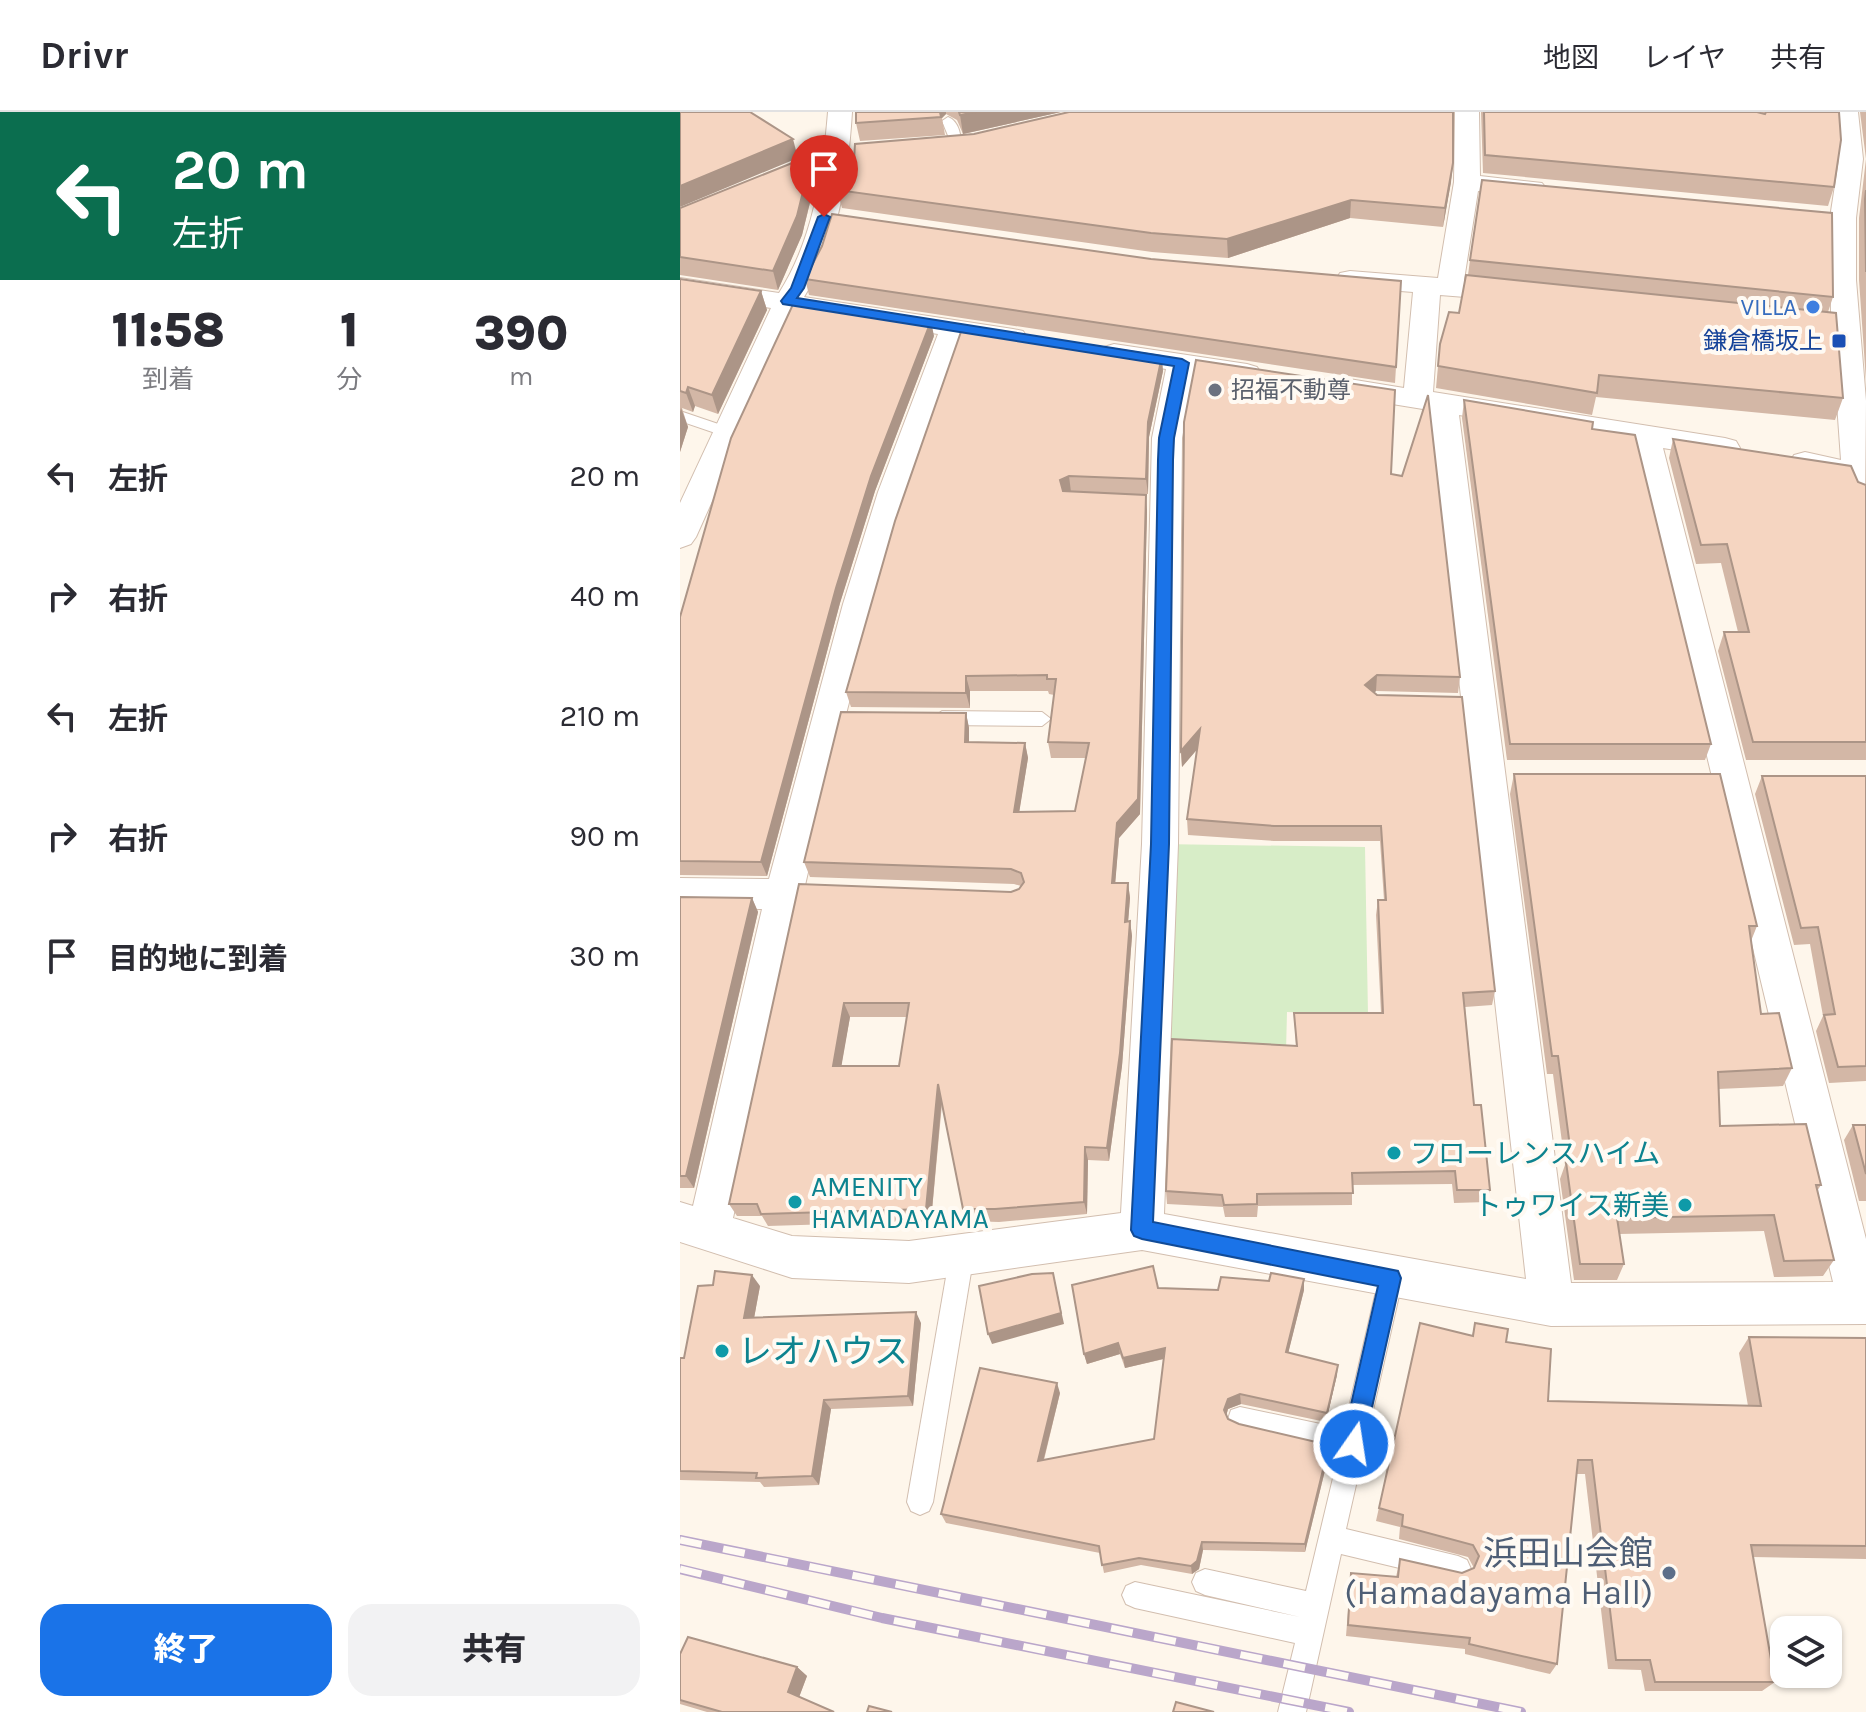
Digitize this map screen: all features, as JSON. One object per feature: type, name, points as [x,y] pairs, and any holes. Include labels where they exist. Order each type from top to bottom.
[{"type":"street","points":[[680,537],[788,301],[798,288],[824,217],[838,153],[840,112]]},
{"type":"street","points":[[1779,457],[1863,482],[1845,325],[1854,282],[1843,218],[1858,160],[1846,112]]},
{"type":"street","points":[[1462,114],[1467,182],[1439,285],[1431,400],[1472,702],[1503,777],[1551,1305]]},
{"type":"street","points":[[925,147],[959,137]]},
{"type":"street","points":[[811,165],[838,153],[867,151]]},
{"type":"street","points":[[1467,182],[1561,191]]},
{"type":"street","points":[[1812,215],[1843,218]]},
{"type":"street","points":[[824,217],[855,222]]},
{"type":"street","points":[[1320,277],[1535,295]]},
{"type":"street","points":[[680,286],[1045,342]]},
{"type":"street","points":[[1754,316],[1845,325]]},
{"type":"street","points":[[954,328],[886,516],[838,717],[694,1227],[792,1257],[909,1262],[1142,1230],[1551,1305],[1863,1303],[1645,435]]},
{"type":"street","points":[[1091,349],[1276,377]]},
{"type":"street","points":[[1142,1230],[1160,844],[1166,513],[1156,503],[1182,363]]},
{"type":"street","points":[[1324,384],[1750,452]]},
{"type":"street","points":[[680,893],[791,889]]},
{"type":"lane","points":[[680,416],[727,432]]},
{"type":"lane","points":[[921,718],[1042,719]]},
{"type":"lane","points":[[920,1502],[962,1254]]},
{"type":"lane","points":[[1292,1712],[1391,1278]]},
{"type":"lane","points":[[1240,1419],[1354,1444]]},
{"type":"lane","points":[[1333,1539],[1458,1569]]},
{"type":"lane","points":[[1205,1582],[1315,1620]]},
{"type":"lane","points":[[1135,1595],[1315,1620]]},
{"type":"green space","points":[[1160,844],[1365,847],[1368,1015],[1287,1012],[1286,1052],[1161,1047]]},
{"type":"building","points":[[680,112],[750,112],[793,139],[680,186]]},
{"type":"building","points":[[856,112],[940,112],[941,117],[856,123]]},
{"type":"building","points":[[1069,112],[1453,112],[1453,163],[1445,208],[1351,200],[1227,239],[1151,233],[837,190],[841,169],[853,176],[855,144],[974,134]]},
{"type":"building","points":[[1484,112],[1839,112],[1841,140],[1834,187],[1485,155]]},
{"type":"building","points":[[812,155],[797,216],[773,271],[680,257],[680,208]]},
{"type":"building","points":[[1482,180],[1832,213],[1833,297],[1470,260]]},
{"type":"building","points":[[1866,190],[1866,272],[1865,199]]},
{"type":"building","points":[[832,214],[1151,259],[1401,281],[1396,367],[805,279],[822,246]]},
{"type":"building","points":[[1466,275],[1836,313],[1843,398],[1599,375],[1597,393],[1438,366],[1440,344],[1449,312],[1459,313]]},
{"type":"building","points":[[680,279],[761,291],[712,395],[688,387],[686,393],[680,391]]},
{"type":"building","points":[[795,300],[931,321],[871,476],[836,588],[761,862],[680,861],[680,617],[731,438]]},
{"type":"building","points":[[963,326],[1162,356],[1148,422],[1146,479],[1069,476],[1060,480],[1063,491],[1146,495],[1138,799],[1117,823],[1112,883],[1128,883],[1125,922],[1130,921],[1120,1053],[1107,1148],[1085,1147],[1084,1202],[963,1209],[938,1084],[926,1209],[761,1214],[757,1204],[729,1204],[799,884],[1011,892],[1019,889],[1024,882],[1021,873],[1011,869],[804,862],[841,712],[966,713],[965,742],[1025,743],[1014,812],[1075,811],[1089,743],[1048,742],[1056,679],[1047,679],[1047,675],[966,676],[966,693],[846,692],[895,521]],"holes":[[[844,1003],[909,1003],[899,1066],[833,1066]]]},
{"type":"building","points":[[1196,360],[1395,390],[1391,474],[1402,476],[1428,395],[1460,677],[1377,675],[1365,685],[1377,695],[1462,697],[1495,991],[1463,993],[1474,1105],[1481,1105],[1490,1190],[1457,1190],[1455,1171],[1352,1173],[1353,1193],[1257,1194],[1257,1204],[1224,1205],[1222,1195],[1166,1191],[1172,1039],[1297,1046],[1294,1013],[1383,1013],[1378,900],[1386,900],[1381,826],[1274,826],[1187,819],[1200,729],[1181,751],[1184,422]]},
{"type":"building","points":[[1464,400],[1593,422],[1592,429],[1635,435],[1711,744],[1510,744]]},
{"type":"building","points":[[1673,439],[1851,466],[1858,482],[1866,485],[1866,742],[1753,742],[1724,632],[1749,632],[1727,544],[1701,545]]},
{"type":"building","points":[[1514,774],[1720,774],[1757,926],[1749,926],[1761,1014],[1779,1013],[1792,1068],[1718,1072],[1720,1126],[1806,1124],[1821,1185],[1816,1185],[1834,1260],[1784,1261],[1774,1215],[1617,1218],[1624,1264],[1580,1264],[1566,1162],[1572,1162],[1558,1056],[1552,1056]]},
{"type":"building","points":[[1762,776],[1866,776],[1866,1066],[1838,1067],[1824,1015],[1835,1014],[1818,927],[1801,928]]},
{"type":"building","points":[[680,897],[752,898],[686,1176],[680,1176]]},
{"type":"building","points":[[1853,1125],[1866,1125],[1866,1174]]},
{"type":"building","points":[[1153,1266],[1158,1288],[1218,1290],[1221,1277],[1269,1281],[1271,1273],[1304,1279],[1286,1352],[1338,1365],[1327,1413],[1240,1394],[1228,1399],[1224,1410],[1228,1419],[1239,1424],[1329,1445],[1305,1544],[1202,1542],[1197,1561],[1191,1566],[1139,1558],[1102,1565],[1099,1546],[941,1514],[980,1368],[1057,1383],[1038,1461],[1154,1439],[1165,1348],[1123,1358],[1118,1343],[1084,1354],[1072,1285]]},
{"type":"building","points":[[715,1271],[752,1275],[744,1318],[916,1312],[908,1396],[824,1400],[812,1476],[756,1478],[757,1473],[680,1471],[680,1358],[684,1358],[698,1286],[713,1285]]},
{"type":"building","points":[[1053,1273],[1061,1313],[988,1334],[979,1286],[1032,1274]]},
{"type":"building","points":[[1420,1323],[1473,1336],[1475,1323],[1508,1329],[1506,1342],[1551,1349],[1548,1401],[1761,1406],[1749,1337],[1866,1338],[1866,1546],[1751,1545],[1770,1653],[1770,1682],[1655,1682],[1650,1660],[1616,1660],[1592,1460],[1578,1460],[1557,1664],[1469,1644],[1470,1638],[1348,1625],[1351,1573],[1398,1577],[1400,1559],[1462,1573],[1474,1568],[1479,1556],[1473,1545],[1402,1526],[1403,1515],[1379,1508]]},
{"type":"building","points":[[688,1637],[797,1667],[788,1692],[834,1712],[722,1712],[680,1700],[680,1654]]},
{"type":"building","points":[[1176,1702],[1214,1712],[1173,1712]]},
{"type":"building","points":[[869,1706],[892,1712],[867,1712]]},
{"type":"railway","points":[[680,1540],[1521,1712]]},
{"type":"railway","points":[[680,1569],[882,1618],[1349,1712]]},
{"type":"place","name":"VILLA","points":[[1813,307]]},
{"type":"place","name":"鎌倉橋坂上","points":[[1839,341]]},
{"type":"place","name":"招福不動尊","points":[[1215,390]]},
{"type":"place","name":"フローレンスハイム","points":[[1394,1153]]},
{"type":"place","name":"AMENITY HAMADAYAMA","points":[[795,1202]]},
{"type":"place","name":"トゥワイス新美","points":[[1685,1205]]},
{"type":"place","name":"レオハウス","points":[[722,1351]]},
{"type":"place","name":"浜田山会館 (Hamadayama Hall)","points":[[1669,1573]]},
{"type":"route","points":[[824,217],[798,288],[788,301],[1182,363],[1167,438],[1164,503],[1160,844],[1142,1230],[1391,1278],[1354,1444]]}]
